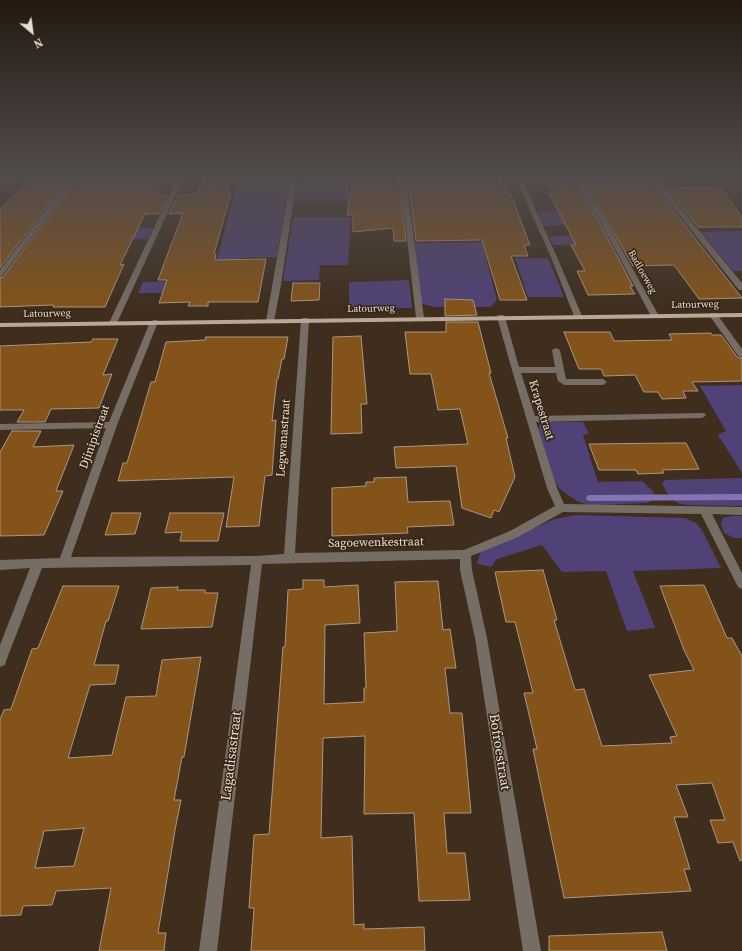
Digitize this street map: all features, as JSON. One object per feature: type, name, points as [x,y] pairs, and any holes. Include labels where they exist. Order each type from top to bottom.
[{"type":"main road","name":"Latourweg","points":[[0,325],[113,322],[742,315]]},
{"type":"street","points":[[0,274],[40,221]]},
{"type":"street","points":[[113,322],[160,221]]},
{"type":"street","points":[[270,321],[287,221]]},
{"type":"street","points":[[408,221],[420,318]]},
{"type":"street","points":[[538,221],[578,316]]},
{"type":"street","name":"Badloeweg","points":[[603,221],[655,316]]},
{"type":"street","points":[[688,221],[742,288]]},
{"type":"street","points":[[713,315],[742,355]]},
{"type":"street","name":"Krapestraat","points":[[502,317],[516,370],[552,488],[561,508]]},
{"type":"street","name":"Legwanastraat","points":[[289,558],[305,320]]},
{"type":"street","name":"Djinipistraat","points":[[64,562],[112,425],[154,322]]},
{"type":"street","points":[[556,350],[561,379],[564,382],[603,382]]},
{"type":"street","points":[[516,370],[559,370]]},
{"type":"street","points":[[531,419],[701,416]]},
{"type":"street","points":[[0,427],[112,425]]},
{"type":"street","points":[[561,508],[742,511]]},
{"type":"street","name":"Sagoewenkestraat","points":[[0,565],[64,562],[257,560],[464,554],[514,534],[561,508]]},
{"type":"street","points":[[705,511],[742,584]]},
{"type":"street","name":"Bofroestraat","points":[[464,554],[480,638],[532,951]]},
{"type":"street","name":"Lagadisastraat","points":[[208,951],[257,560]]},
{"type":"street","points":[[0,661],[38,564]]},
{"type":"shaded area","points":[[227,221],[282,221],[277,257],[241,258],[235,286],[206,293],[138,293],[143,282],[211,281]]},
{"type":"shaded area","points":[[292,221],[351,221],[348,265],[320,265],[319,280],[283,281]]},
{"type":"shaded area","points":[[541,221],[599,221],[601,224],[543,226]]},
{"type":"shaded area","points":[[153,228],[148,239],[89,240],[96,229]]},
{"type":"shaded area","points":[[742,231],[742,271],[733,271],[701,232]]},
{"type":"shaded area","points":[[607,235],[612,244],[553,245],[549,236]]},
{"type":"shaded area","points":[[482,242],[497,300],[491,307],[435,307],[423,304],[421,301],[413,243]]},
{"type":"shaded area","points":[[515,258],[548,258],[564,297],[528,297]]},
{"type":"shaded area","points":[[409,280],[412,308],[349,309],[349,282]]},
{"type":"shaded area","points":[[742,385],[742,473],[718,435],[726,431],[700,386]]},
{"type":"shaded area","points":[[545,422],[583,422],[589,434],[583,435],[598,482],[642,481],[652,490],[654,494],[651,501],[647,503],[590,505],[579,502],[568,495],[559,488],[554,480],[538,429],[540,424]]},
{"type":"shaded area","points":[[742,478],[742,506],[680,504],[667,493],[662,483],[665,480]]},
{"type":"shaded area","points":[[576,515],[685,518],[696,523],[702,530],[721,568],[633,571],[655,628],[627,631],[606,571],[562,572],[542,545],[497,559],[491,567],[477,564],[480,553],[485,549],[555,519]]},
{"type":"shaded area","points":[[742,516],[742,538],[735,538],[724,533],[721,523],[723,518]]},
{"type":"building","points":[[0,221],[35,221],[0,268]]},
{"type":"building","points":[[45,221],[141,221],[120,265],[124,264],[105,307],[53,307],[54,306],[52,305],[0,307],[0,278],[3,277]]},
{"type":"building","points":[[180,221],[223,221],[214,254],[216,254],[215,260],[266,259],[258,302],[208,302],[208,306],[188,306],[190,302],[159,303],[167,280],[158,280]]},
{"type":"building","points":[[353,221],[404,221],[406,241],[394,241],[393,228],[353,232]]},
{"type":"building","points":[[414,221],[521,221],[530,245],[524,245],[528,256],[511,256],[527,300],[500,300],[482,240],[416,241]]},
{"type":"building","points":[[564,221],[598,221],[633,286],[630,286],[635,294],[588,295],[577,271],[585,271],[571,245],[576,245]]},
{"type":"building","points":[[607,221],[682,221],[742,298],[699,299],[674,265],[633,266]]},
{"type":"building","points":[[693,221],[742,221],[742,227],[698,227]]},
{"type":"building","points":[[293,283],[320,283],[319,300],[291,301]]},
{"type":"building","points":[[445,299],[473,300],[477,315],[445,316]]},
{"type":"building","points":[[446,322],[478,322],[491,373],[489,373],[508,438],[506,438],[515,477],[499,512],[494,510],[491,518],[462,508],[456,466],[396,468],[394,447],[468,444],[460,409],[438,410],[431,374],[410,374],[405,332],[446,332]]},
{"type":"building","points":[[564,332],[610,332],[614,341],[672,340],[669,334],[711,333],[712,335],[721,335],[738,358],[742,358],[742,381],[692,382],[698,391],[683,391],[686,398],[662,399],[658,392],[644,392],[635,375],[604,376],[601,369],[579,369]]},
{"type":"building","points":[[361,336],[367,404],[361,404],[362,433],[331,434],[333,337]]},
{"type":"building","points":[[206,337],[288,337],[284,359],[282,359],[277,379],[272,421],[276,420],[272,475],[265,476],[259,526],[226,527],[234,477],[118,481],[123,463],[127,463],[151,382],[155,382],[166,342],[205,340]]},
{"type":"building","points":[[93,339],[118,339],[103,375],[112,374],[99,408],[51,409],[45,422],[17,422],[24,410],[0,410],[0,346],[91,342]]},
{"type":"building","points":[[12,431],[41,431],[33,447],[74,445],[56,491],[63,491],[44,535],[0,536],[0,452]]},
{"type":"building","points":[[686,443],[699,469],[662,470],[664,473],[638,474],[636,470],[599,470],[589,444]]},
{"type":"building","points":[[406,477],[408,502],[450,501],[454,525],[407,527],[408,533],[332,536],[332,488],[366,486],[366,482],[374,482],[374,478]]},
{"type":"building","points":[[112,513],[141,513],[135,534],[105,535]]},
{"type":"building","points":[[170,513],[224,513],[218,541],[180,541],[182,532],[165,533]]},
{"type":"building","points":[[543,570],[557,620],[554,620],[575,690],[584,689],[602,746],[672,743],[670,737],[677,736],[649,675],[694,670],[684,650],[660,586],[704,585],[727,638],[732,638],[742,656],[742,860],[740,861],[733,842],[718,843],[710,820],[725,820],[712,783],[676,785],[688,817],[674,817],[690,869],[684,869],[691,891],[564,898],[533,749],[537,749],[524,693],[533,693],[515,622],[506,622],[495,572]]},
{"type":"building","points":[[303,580],[324,580],[324,587],[358,585],[360,623],[325,625],[324,704],[364,702],[364,688],[366,688],[364,633],[397,631],[395,582],[438,581],[443,630],[450,629],[456,668],[445,668],[450,713],[462,713],[471,813],[444,813],[447,853],[465,853],[470,900],[419,901],[414,813],[364,814],[365,736],[323,738],[321,838],[352,836],[354,925],[364,924],[364,929],[424,927],[425,951],[251,951],[254,908],[249,908],[254,835],[269,834],[283,647],[285,647],[288,590],[303,589]]},
{"type":"building","points":[[63,586],[119,586],[108,621],[106,621],[94,665],[119,665],[115,684],[90,685],[68,758],[112,755],[126,697],[156,696],[162,660],[201,657],[184,757],[182,757],[174,800],[181,800],[158,933],[166,933],[164,951],[99,951],[111,888],[56,891],[52,905],[23,906],[21,915],[0,916],[0,719],[4,710],[11,709],[32,649],[38,648]],"holes":[[[84,828],[74,866],[35,868],[44,831]]]},
{"type":"building","points":[[178,587],[177,590],[205,590],[205,593],[218,593],[212,627],[141,629],[151,588]]},
{"type":"building","points":[[662,932],[667,951],[549,951],[549,936]]},
{"type":"waterway","points":[[590,498],[742,497]]}]
